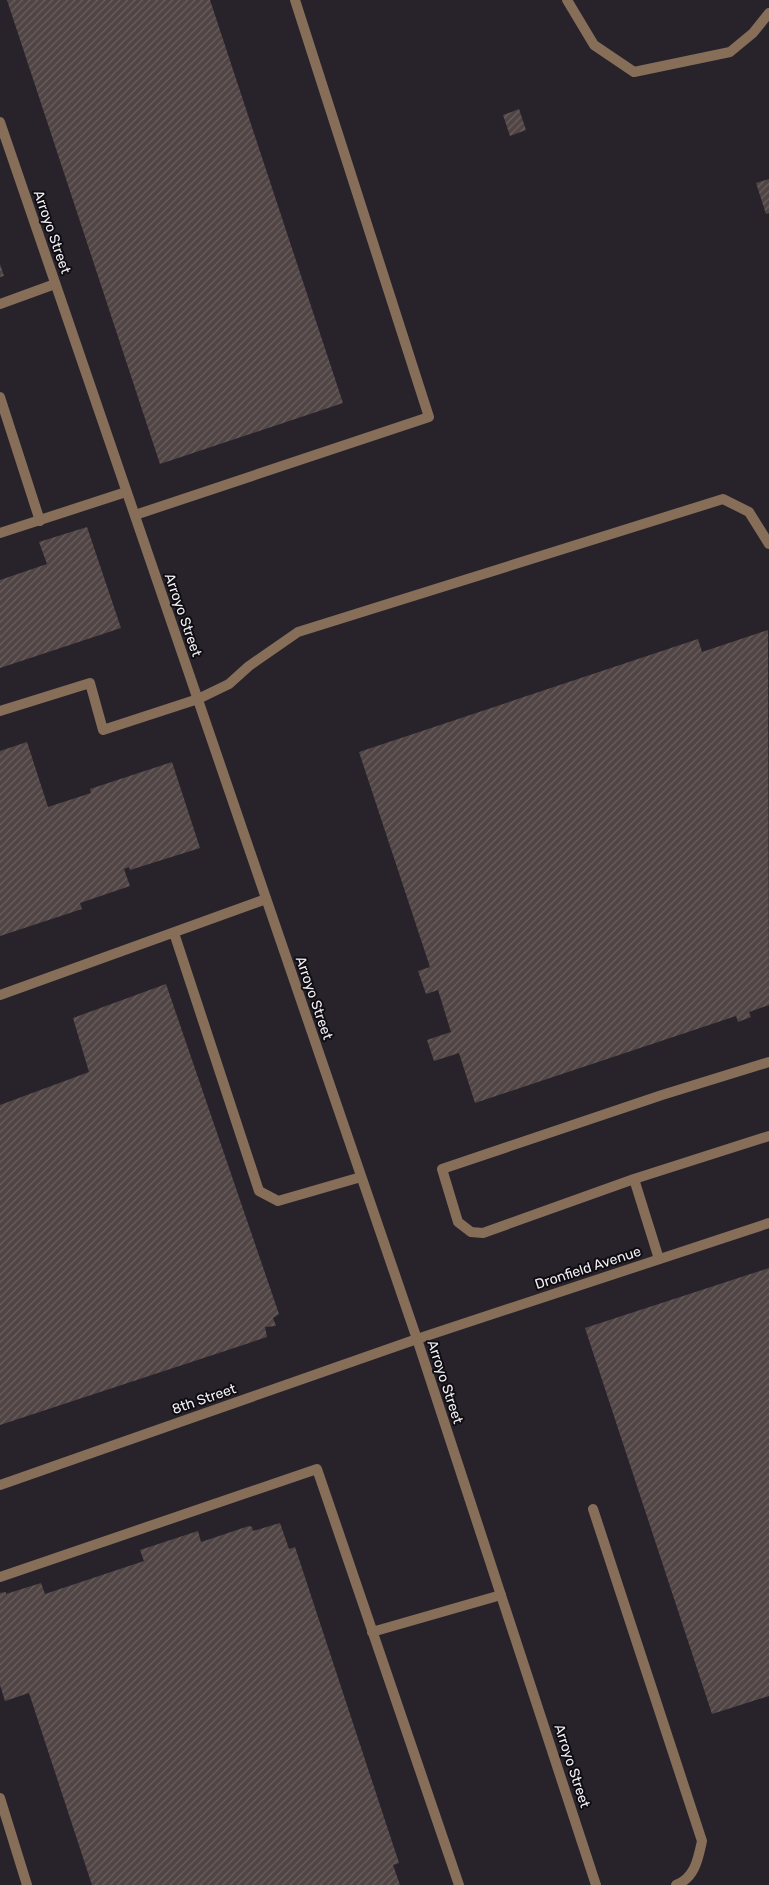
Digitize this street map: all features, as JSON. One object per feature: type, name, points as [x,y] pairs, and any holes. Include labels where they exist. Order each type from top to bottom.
[{"type":"street","points":[[135,515],[428,417],[295,0]]},
{"type":"street","points":[[568,0],[594,45],[634,72],[730,52],[753,33],[769,13]]},
{"type":"street","name":"Arroyo Street","points":[[0,122],[416,1339],[596,1885]]},
{"type":"street","points":[[0,304],[55,284]]},
{"type":"street","points":[[0,398],[40,520]]},
{"type":"street","points":[[0,533],[126,492]]},
{"type":"street","points":[[0,711],[90,683],[103,730],[198,699],[229,684],[249,666],[298,632],[723,499],[749,512],[769,544]]},
{"type":"street","points":[[0,995],[266,899]]},
{"type":"street","points":[[174,933],[259,1191],[278,1201],[361,1177]]},
{"type":"street","points":[[769,1062],[652,1098],[442,1169],[458,1222],[471,1232],[483,1233],[634,1179],[769,1136]]},
{"type":"street","points":[[634,1179],[659,1259]]},
{"type":"street","name":"Dronfield Avenue","points":[[416,1339],[769,1223]]},
{"type":"street","name":"8th Street","points":[[0,1484],[416,1339]]},
{"type":"street","points":[[0,1577],[317,1469],[459,1885]]},
{"type":"street","points":[[594,1509],[702,1841],[697,1866],[684,1882],[676,1885]]},
{"type":"street","points":[[372,1632],[501,1595]]},
{"type":"street","points":[[0,1798],[27,1885]]},
{"type":"building","points":[[7,0],[210,0],[343,403],[160,464]]},
{"type":"building","points":[[519,109],[526,130],[510,136],[503,115]]},
{"type":"building","points":[[769,179],[769,213],[766,214],[756,183]]},
{"type":"building","points":[[0,264],[4,276],[0,277]]},
{"type":"building","points":[[87,527],[121,628],[0,668],[0,580],[47,564],[39,542]]},
{"type":"building","points":[[768,630],[769,1005],[749,1012],[751,1017],[738,1022],[736,1016],[475,1103],[459,1053],[434,1061],[427,1040],[451,1032],[438,990],[426,994],[418,971],[430,967],[359,752],[698,639],[702,652]]},
{"type":"building","points":[[27,742],[48,807],[91,793],[90,789],[172,762],[200,848],[130,870],[129,867],[124,869],[130,886],[80,903],[82,909],[0,936],[0,751]]},
{"type":"building","points":[[166,984],[279,1314],[273,1318],[276,1326],[265,1327],[267,1337],[0,1425],[0,1105],[89,1072],[73,1018]]},
{"type":"building","points":[[769,1268],[769,1696],[712,1714],[585,1328]]},
{"type":"building","points":[[280,1523],[289,1549],[295,1547],[399,1863],[393,1865],[400,1885],[92,1885],[29,1693],[5,1701],[0,1685],[0,1593],[6,1592],[6,1594],[41,1583],[45,1594],[144,1561],[140,1550],[198,1531],[201,1542],[249,1526],[252,1527],[253,1531]]}]
